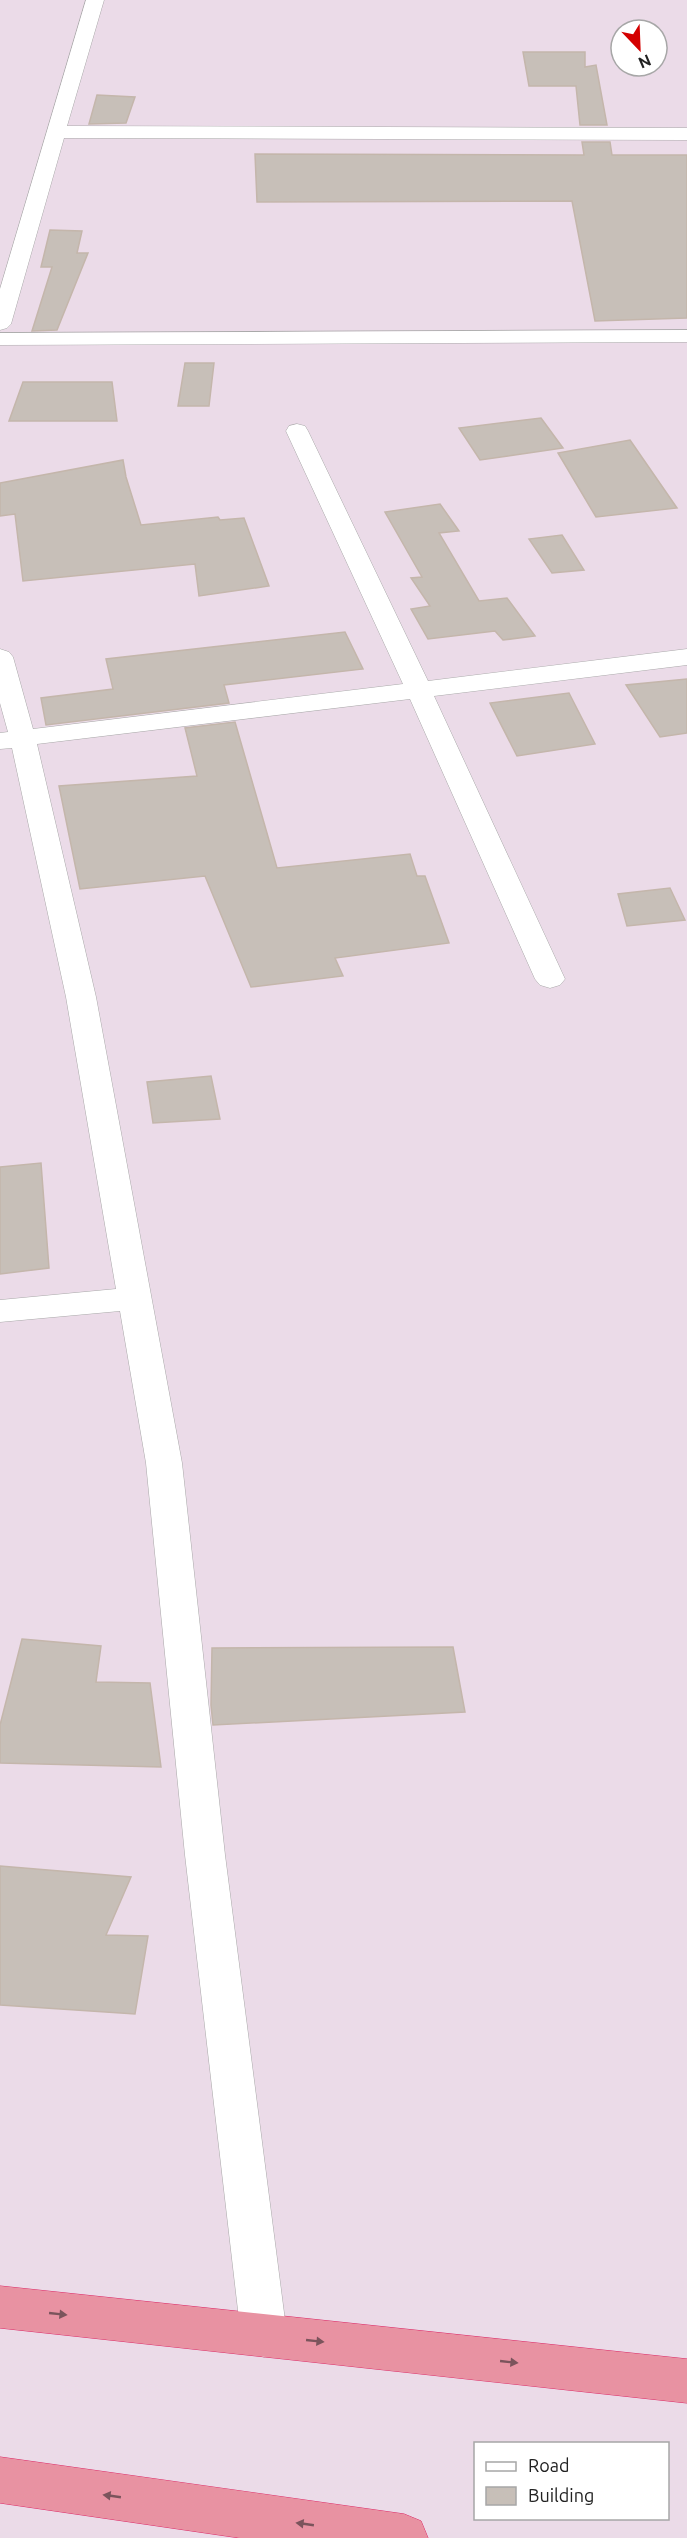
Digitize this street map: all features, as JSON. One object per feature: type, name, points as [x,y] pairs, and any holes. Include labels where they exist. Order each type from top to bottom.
[{"type":"highway","points":[[0,2307],[687,2381]]},
{"type":"highway","points":[[0,2480],[404,2538]]},
{"type":"street","points":[[0,324],[94,0]]},
{"type":"street","points":[[56,132],[687,134]]},
{"type":"street","points":[[0,339],[687,336]]},
{"type":"street","points":[[297,431],[419,690],[550,979]]},
{"type":"street","points":[[0,657],[12,740],[81,997],[164,1463],[205,1855],[264,2336]]},
{"type":"street","points":[[12,740],[687,657]]},
{"type":"street","points":[[0,1311],[135,1298]]},
{"type":"shaded area","points":[[0,0],[687,0],[687,2538],[0,2538]]},
{"type":"building","points":[[523,52],[585,52],[585,67],[596,65],[607,125],[580,125],[576,86],[529,86]]},
{"type":"building","points":[[97,95],[135,97],[126,123],[89,124]]},
{"type":"building","points":[[582,142],[610,142],[612,155],[687,155],[687,318],[595,321],[572,201],[257,202],[255,154],[584,155]]},
{"type":"building","points":[[50,230],[82,231],[77,253],[88,253],[57,330],[32,331],[52,267],[41,267]]},
{"type":"building","points":[[185,363],[214,363],[209,406],[178,406]]},
{"type":"building","points":[[23,382],[112,382],[117,421],[9,421]]},
{"type":"building","points":[[541,418],[563,448],[480,460],[459,428]]},
{"type":"building","points":[[630,440],[677,508],[596,517],[558,453]]},
{"type":"building","points":[[123,460],[141,525],[218,517],[220,520],[244,518],[269,586],[199,596],[195,564],[23,581],[15,514],[0,516],[0,483]]},
{"type":"building","points":[[440,504],[459,531],[439,533],[479,601],[507,598],[535,636],[503,640],[495,631],[428,639],[411,609],[430,606],[411,578],[422,577],[385,512]]},
{"type":"building","points":[[562,535],[584,570],[552,573],[529,539]]},
{"type":"building","points":[[345,632],[363,669],[224,685],[229,703],[46,725],[41,698],[113,689],[106,659]]},
{"type":"building","points":[[687,679],[687,733],[660,737],[626,685]]},
{"type":"building","points":[[569,693],[595,744],[517,756],[490,703]]},
{"type":"building","points":[[235,722],[277,868],[410,854],[417,876],[425,876],[449,943],[335,958],[343,976],[251,987],[205,876],[80,889],[59,786],[197,776],[185,728]]},
{"type":"building","points":[[670,888],[685,920],[627,926],[618,894]]},
{"type":"building","points":[[211,1076],[220,1119],[153,1123],[147,1082]]},
{"type":"building","points":[[41,1163],[49,1268],[0,1274],[0,1167]]},
{"type":"building","points":[[22,1639],[101,1646],[96,1682],[150,1683],[161,1767],[0,1763],[0,1725]]},
{"type":"building","points":[[453,1647],[465,1712],[213,1725],[212,1648]]},
{"type":"building","points":[[0,1866],[131,1877],[106,1935],[148,1936],[135,2014],[0,2005]]}]
